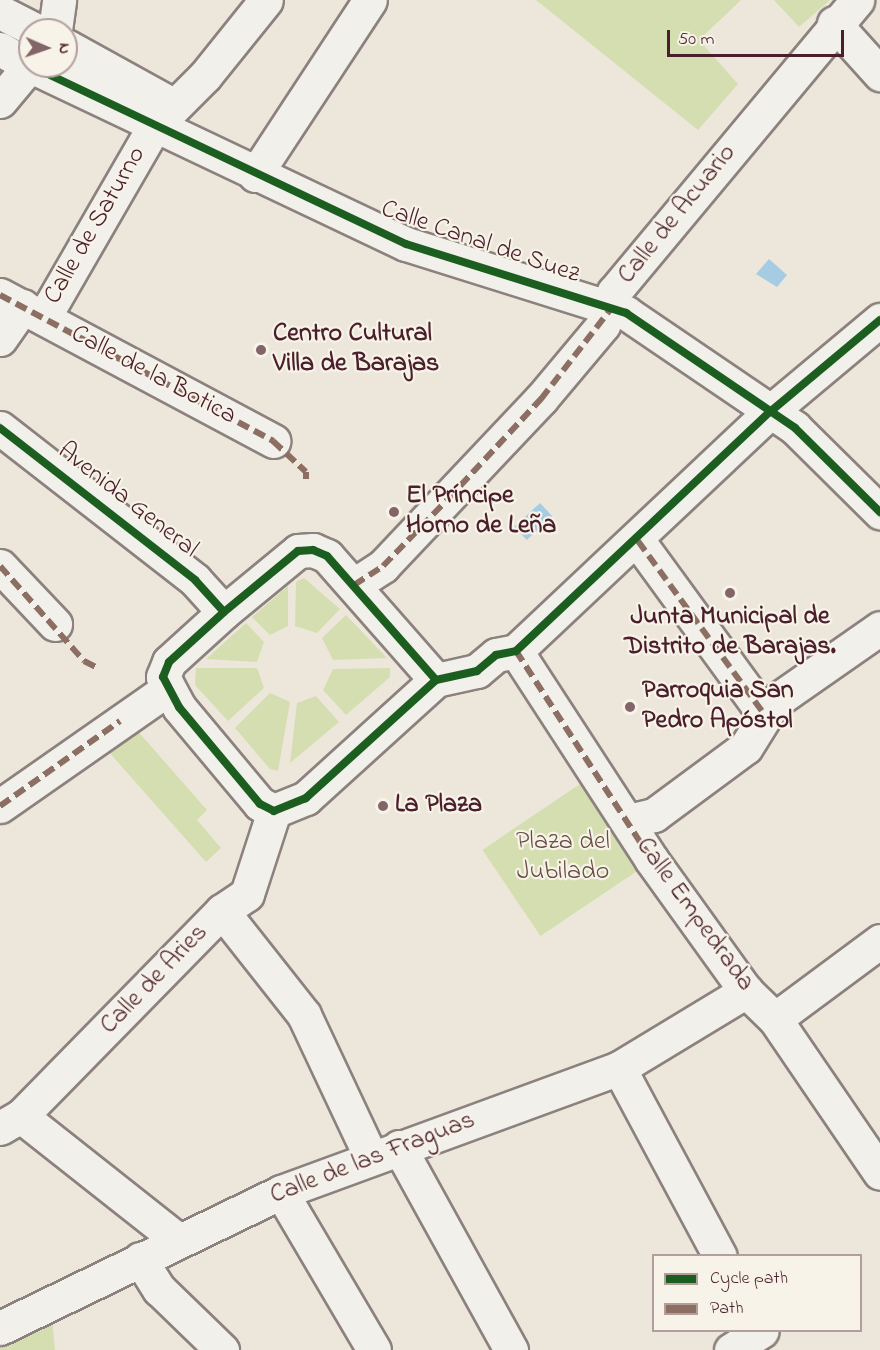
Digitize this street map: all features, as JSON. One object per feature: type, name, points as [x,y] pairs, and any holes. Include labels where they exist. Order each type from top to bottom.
[{"type":"street","points":[[57,18],[59,0]]},
{"type":"street","name":"Calle de Saturno","points":[[0,339],[163,116],[205,76],[266,0]]},
{"type":"street","points":[[255,175],[370,0]]},
{"type":"street","name":"Calle de Acuario","points":[[354,585],[383,566],[448,500],[541,399],[610,310],[614,292],[834,23],[857,0]]},
{"type":"street","points":[[0,12],[18,21]]},
{"type":"street","points":[[834,23],[880,74]]},
{"type":"street","name":"Calle Canal de Suez","points":[[0,50],[18,59]]},
{"type":"street","points":[[78,55],[163,116]]},
{"type":"street","points":[[0,101],[19,78]]},
{"type":"street","name":"Calle Canal de Suez","points":[[64,78],[163,116],[255,175],[406,244],[610,310],[626,313],[771,411],[880,512]]},
{"type":"street","name":"Calle de la Botica","points":[[22,306],[273,441]]},
{"type":"street","points":[[165,691],[260,804],[274,810],[306,798],[436,680],[477,671],[496,655],[516,651],[638,541],[771,411],[880,320]]},
{"type":"street","name":"Avenida General","points":[[0,428],[195,580],[224,612]]},
{"type":"street","points":[[638,541],[764,714]]},
{"type":"street","points":[[0,806],[165,691],[169,662],[224,612],[298,551],[327,555],[436,680]]},
{"type":"street","points":[[0,566],[55,624]]},
{"type":"street","points":[[628,821],[654,815],[746,747],[764,714],[880,628]]},
{"type":"street","name":"Calle Empedrada","points":[[516,651],[628,821],[746,991],[776,1019],[880,1173]]},
{"type":"street","name":"Calle de Aries","points":[[11,1122],[222,911],[248,894],[274,810]]},
{"type":"street","points":[[222,911],[304,1015],[385,1151],[511,1350]]},
{"type":"street","points":[[776,1019],[880,941]]},
{"type":"street","name":"Calle de las Fraguas","points":[[0,1328],[177,1239],[281,1192],[385,1151],[619,1068],[746,991]]},
{"type":"street","points":[[619,1068],[719,1254]]},
{"type":"street","points":[[11,1122],[177,1239]]},
{"type":"street","points":[[281,1192],[374,1350]]},
{"type":"street","points":[[140,1259],[159,1289],[222,1350]]},
{"type":"street","points":[[731,1350],[759,1332]]},
{"type":"street","points":[[762,1332],[776,1350]]},
{"type":"green space","points":[[536,0],[741,0],[699,40],[738,84],[698,130]]},
{"type":"green space","points":[[774,0],[830,0],[799,27]]},
{"type":"green space","points":[[304,578],[340,609],[317,633],[295,626],[296,582]]},
{"type":"green space","points":[[288,586],[288,626],[270,635],[252,617]]},
{"type":"green space","points":[[346,615],[387,658],[333,660],[322,638]]},
{"type":"green space","points":[[246,623],[264,642],[257,662],[206,659]]},
{"type":"green space","points":[[196,668],[257,668],[264,688],[228,721],[195,685]]},
{"type":"green space","points":[[390,668],[390,677],[346,715],[323,690],[333,669]]},
{"type":"green space","points":[[270,693],[290,702],[278,771],[270,769],[235,728]]},
{"type":"green space","points":[[316,696],[339,722],[290,763],[297,703]]},
{"type":"green space","points":[[135,728],[207,810],[197,820],[221,848],[206,862],[108,751]]},
{"type":"green space","name":"Plaza del Jubilado","points":[[586,780],[644,866],[541,936],[482,850]]},
{"type":"green space","points":[[52,1319],[55,1350],[0,1350],[0,1346]]},
{"type":"water","points":[[769,259],[787,275],[777,287],[756,274]]},
{"type":"water","points":[[540,503],[552,516],[527,540],[514,527]]},
{"type":"marked path","points":[[0,295],[273,441],[306,472],[306,479]]},
{"type":"marked path","points":[[354,585],[383,566],[448,499],[541,399],[610,310]]},
{"type":"marked path","points":[[638,541],[764,714]]},
{"type":"marked path","points":[[0,566],[84,661],[96,667]]},
{"type":"marked path","points":[[516,651],[651,859]]},
{"type":"marked path","points":[[0,806],[120,721]]},
{"type":"cycle path","points":[[56,78],[406,244],[626,313],[795,428],[880,512]]},
{"type":"cycle path","points":[[436,680],[477,671],[496,655],[516,651],[771,411],[880,320]]},
{"type":"cycle path","points":[[0,428],[195,580],[224,612]]},
{"type":"cycle path","points":[[313,550],[327,556],[436,680],[306,798],[274,811],[260,804],[179,707],[163,677],[169,662],[224,612],[298,551],[313,550]]},
{"type":"place","name":"Centro Cultural Villa de Barajas","points":[[261,350]]},
{"type":"place","name":"El Príncipe Horno de Leña","points":[[394,512]]},
{"type":"place","name":"Junta Municipal de Distrito de Barajas.","points":[[730,593]]},
{"type":"place","name":"Parroquia San Pedro Apóstol","points":[[630,707]]},
{"type":"place","name":"La Plaza","points":[[383,806]]}]
